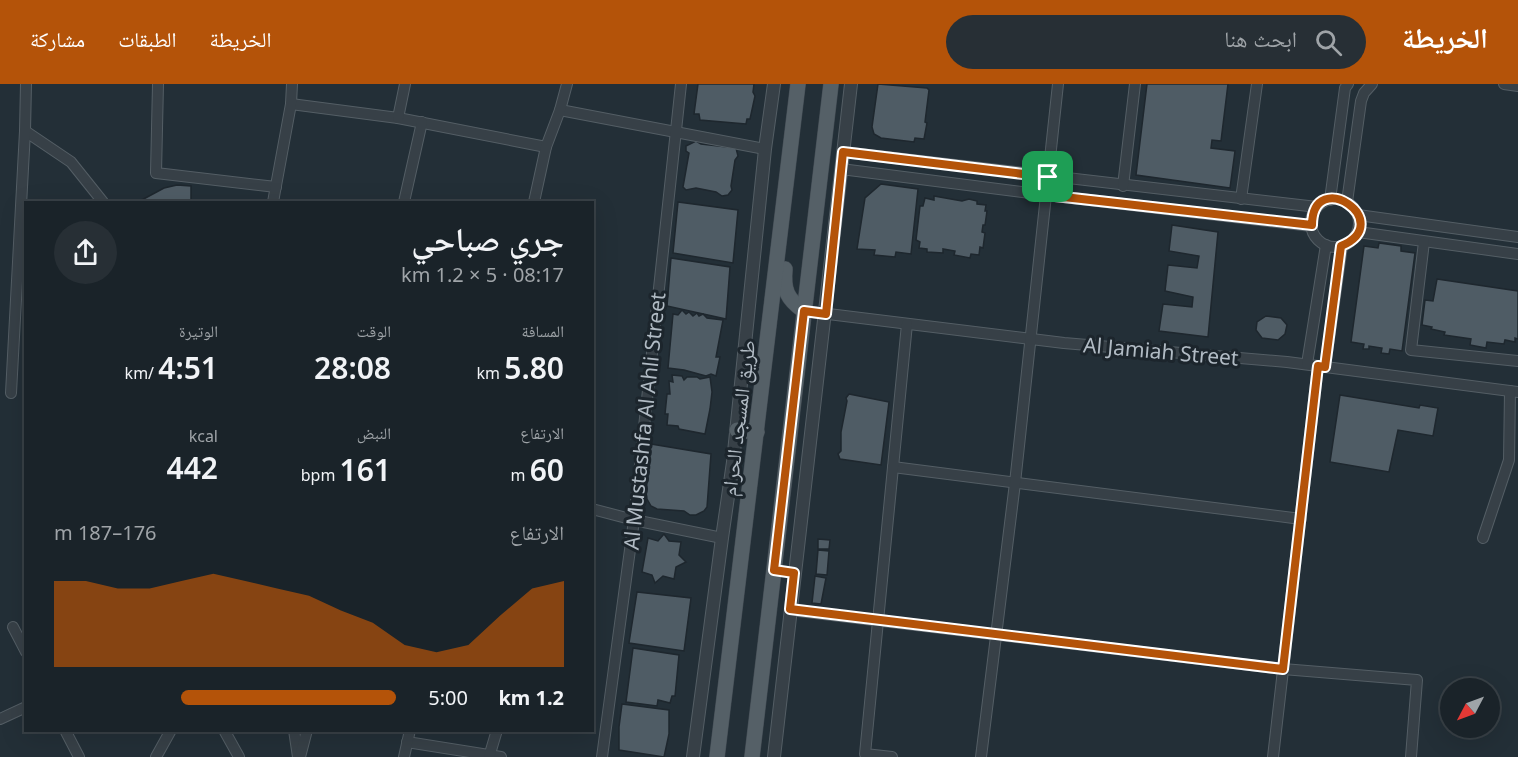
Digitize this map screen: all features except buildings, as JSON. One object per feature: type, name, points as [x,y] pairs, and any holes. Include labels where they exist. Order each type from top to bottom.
[{"type":"main road","name":"طريق المسجد الحرام","points":[[717,757],[798,84]]},
{"type":"main road","points":[[752,757],[831,84]]},
{"type":"main road","points":[[792,139],[798,164],[783,284],[791,302],[804,311]]},
{"type":"main road","points":[[737,430],[757,432]]},
{"type":"street","points":[[11,393],[26,84]]},
{"type":"street","points":[[158,84],[156,173],[276,187]]},
{"type":"street","points":[[273,201],[291,104],[292,84]]},
{"type":"street","points":[[398,117],[405,84]]},
{"type":"street","points":[[534,201],[546,147],[567,84]]},
{"type":"street","name":"Al Mustashfa Al Ahli Street","points":[[602,757],[634,520],[681,84]]},
{"type":"street","points":[[693,757],[737,430],[765,149],[774,84]]},
{"type":"street","points":[[774,757],[851,84]]},
{"type":"street","points":[[981,757],[1015,483],[1058,84]]},
{"type":"street","points":[[1123,186],[1135,84]]},
{"type":"street","points":[[1241,199],[1257,84]]},
{"type":"street","points":[[1330,200],[1345,88],[1348,84]]},
{"type":"street","points":[[1347,202],[1361,100],[1372,84]]},
{"type":"street","points":[[1504,84],[1518,86]]},
{"type":"street","points":[[291,104],[398,117],[546,147]]},
{"type":"street","points":[[560,110],[765,149]]},
{"type":"street","points":[[404,201],[422,122]]},
{"type":"street","points":[[25,131],[71,162],[102,201]]},
{"type":"street","points":[[843,152],[1317,207],[1330,200],[1342,200],[1347,202],[1358,215],[1358,232],[1348,243],[1341,246],[1326,245],[1316,236],[1312,225],[1317,207]]},
{"type":"street","points":[[841,169],[1312,225]]},
{"type":"street","points":[[1358,215],[1518,237]]},
{"type":"street","points":[[1358,232],[1518,254]]},
{"type":"street","points":[[1424,242],[1411,350],[1518,361]]},
{"type":"street","points":[[1273,757],[1317,366],[1326,245]]},
{"type":"street","points":[[1317,366],[1341,246]]},
{"type":"street","name":"Al Jamiah Street","points":[[804,311],[1030,339],[1317,366],[1514,391]]},
{"type":"street","points":[[892,757],[865,754],[907,324]]},
{"type":"street","points":[[1483,538],[1509,460],[1514,391]]},
{"type":"street","points":[[893,467],[1301,519]]},
{"type":"street","points":[[594,510],[722,538]]},
{"type":"street","points":[[774,570],[794,573]]},
{"type":"street","points":[[790,609],[1283,669],[1418,680],[1411,757]]},
{"type":"street","points":[[13,627],[24,648]]},
{"type":"street","points":[[0,719],[24,708]]},
{"type":"street","points":[[66,732],[79,757]]},
{"type":"street","points":[[156,757],[170,732]]},
{"type":"street","points":[[225,732],[239,757]]},
{"type":"street","points":[[294,732],[299,757]]},
{"type":"street","points":[[299,757],[306,732]]},
{"type":"street","points":[[404,757],[410,732]]},
{"type":"street","points":[[489,756],[496,732]]},
{"type":"street","points":[[407,742],[501,757]]},
{"type":"route","points":[[843,152],[1048,177],[1046,195],[1312,225],[1314,213],[1323,202],[1342,200],[1356,210],[1359,221],[1358,232],[1348,243],[1341,246],[1325,367],[1318,366],[1283,669],[790,609],[794,573],[774,570],[804,311],[826,314],[843,152]]}]
